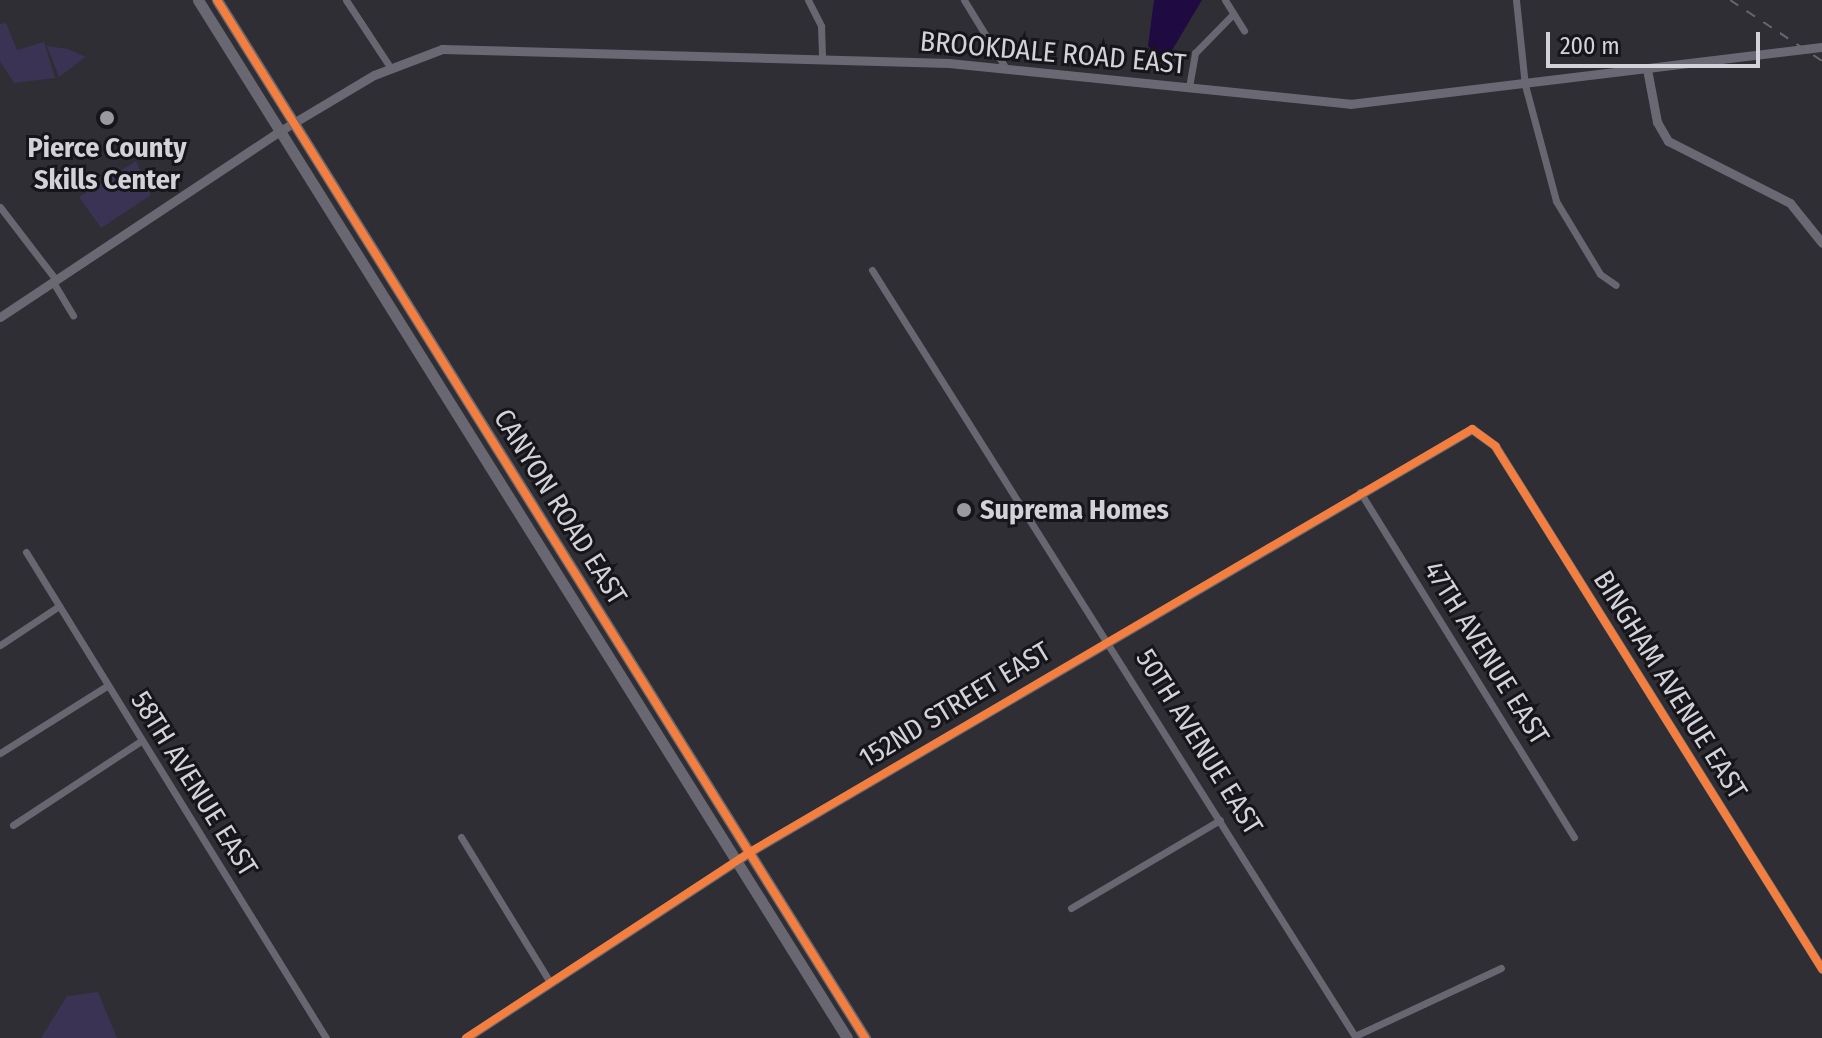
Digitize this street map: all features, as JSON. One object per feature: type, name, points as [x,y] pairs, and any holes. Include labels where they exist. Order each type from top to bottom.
[{"type":"main road","name":"CANYON ROAD EAST","points":[[198,0],[744,855],[865,1038]]},
{"type":"main road","name":"CANYON ROAD EAST","points":[[217,0],[744,855],[847,1038]]},
{"type":"street","points":[[808,0],[821,26],[822,59]]},
{"type":"street","points":[[964,0],[1005,67]]},
{"type":"street","points":[[1225,0],[1244,30]]},
{"type":"street","points":[[1516,0],[1525,85],[1556,201],[1600,274],[1616,285]]},
{"type":"street","points":[[351,2],[390,67]]},
{"type":"street","points":[[1189,87],[1195,53],[1233,14]]},
{"type":"street","name":"BROOKDALE ROAD EAST","points":[[0,317],[294,122],[390,67],[455,48],[1005,67],[1350,104],[1822,47]]},
{"type":"street","points":[[1647,69],[1655,118],[1668,141],[1790,203],[1822,243]]},
{"type":"street","points":[[0,207],[54,281],[73,315]]},
{"type":"street","name":"50TH AVENUE EAST","points":[[872,270],[1109,640],[1356,1037]]},
{"type":"street","name":"152ND STREET EAST","points":[[466,1038],[744,855],[1360,492],[1476,429]]},
{"type":"street","name":"BINGHAM AVENUE EAST","points":[[1476,429],[1495,446],[1822,969]]},
{"type":"street","name":"47TH AVENUE EAST","points":[[1360,492],[1574,837]]},
{"type":"street","name":"58TH AVENUE EAST","points":[[26,552],[326,1038]]},
{"type":"street","points":[[0,645],[59,606]]},
{"type":"street","points":[[0,753],[107,686]]},
{"type":"street","points":[[13,825],[141,741]]},
{"type":"street","points":[[1071,908],[1220,820]]},
{"type":"street","points":[[461,837],[550,982]]},
{"type":"street","points":[[1356,1037],[1501,968]]},
{"type":"shaded area","points":[[1154,0],[1202,0],[1165,62],[1148,46]]},
{"type":"shaded area","points":[[6,23],[17,50],[44,42],[55,78],[14,83],[0,61],[0,24]]},
{"type":"shaded area","points":[[47,46],[68,49],[86,57],[59,77]]},
{"type":"shaded area","points":[[136,161],[151,195],[101,228],[79,197]]},
{"type":"shaded area","points":[[98,992],[117,1038],[41,1038],[67,996]]},
{"type":"railway","points":[[1730,0],[1822,61]]},
{"type":"cycle path","points":[[217,0],[865,1038]]},
{"type":"cycle path","points":[[466,1038],[750,852],[1472,429],[1495,446],[1822,969]]},
{"type":"place","name":"Pierce County Skills Center","points":[[107,118]]},
{"type":"place","name":"Suprema Homes","points":[[964,510]]}]
